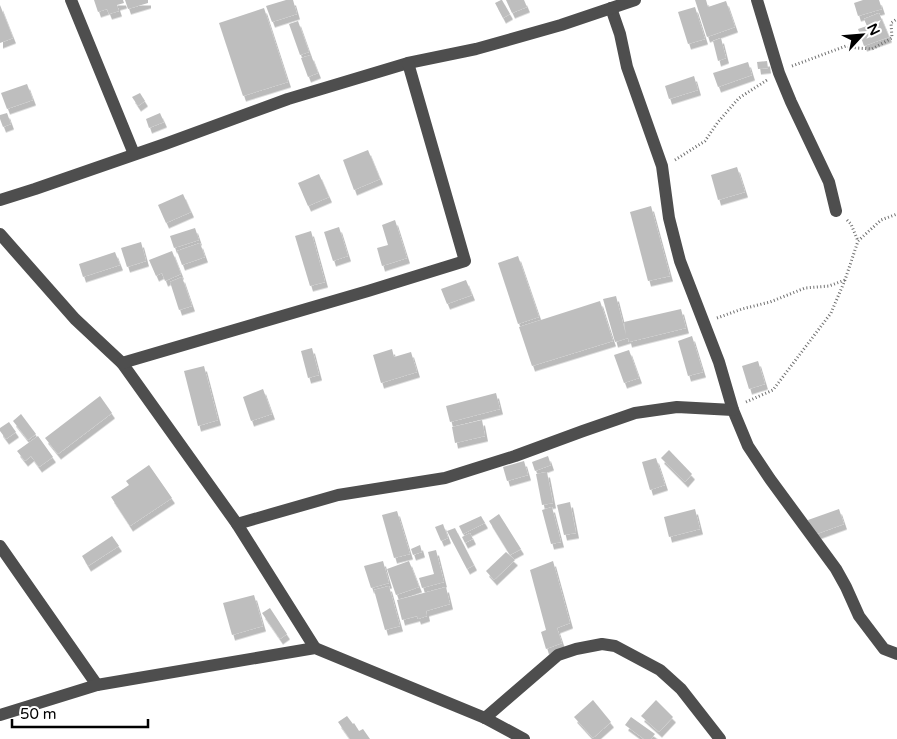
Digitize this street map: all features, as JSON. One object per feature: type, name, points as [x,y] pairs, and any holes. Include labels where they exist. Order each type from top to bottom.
[{"type":"street","points":[[72,0],[134,154]]},
{"type":"street","points":[[0,200],[165,144],[288,99],[408,63],[476,49],[561,25],[635,0]]},
{"type":"street","points":[[757,0],[779,73],[790,102],[829,182],[836,210]]},
{"type":"street","points":[[611,8],[620,34],[627,67],[662,166],[669,218],[680,261],[719,362],[733,410],[748,446],[836,569],[859,616],[884,648],[897,654]]},
{"type":"street","points":[[122,363],[465,261],[408,63]]},
{"type":"street","points":[[0,234],[75,320],[122,363],[237,524],[315,648]]},
{"type":"street","points":[[237,524],[338,494],[445,478],[514,456],[635,413],[677,407],[733,410]]},
{"type":"street","points":[[0,546],[97,685]]},
{"type":"street","points":[[485,718],[558,655],[602,644],[615,646],[660,670],[681,689],[720,739]]},
{"type":"street","points":[[0,715],[97,685],[315,648],[485,718],[524,739]]},
{"type":"path","points":[[836,210],[851,224],[858,241]]},
{"type":"path","points":[[733,410],[749,400],[773,390],[831,313],[845,280],[858,241],[881,220],[897,214]]},
{"type":"path","points":[[703,321],[770,302],[805,288],[829,286],[845,280]]},
{"type":"building","points":[[94,0],[123,0],[124,3],[117,5],[119,11],[109,14],[107,9],[98,12]]},
{"type":"building","points":[[125,0],[148,0],[148,3],[128,9]]},
{"type":"building","points":[[286,0],[293,0],[297,14],[272,22],[266,6]]},
{"type":"building","points":[[501,0],[510,14],[503,18],[495,3]]},
{"type":"building","points":[[506,0],[524,0],[527,7],[512,13]]},
{"type":"building","points":[[695,0],[706,0],[708,7],[726,1],[735,27],[707,37]]},
{"type":"building","points":[[863,0],[879,0],[882,9],[858,16],[854,3]]},
{"type":"building","points":[[0,5],[13,38],[0,43]]},
{"type":"building","points":[[695,7],[705,39],[688,44],[678,12]]},
{"type":"building","points":[[264,8],[288,82],[243,96],[219,23]]},
{"type":"building","points":[[879,13],[889,37],[864,46],[858,29],[867,26],[864,19]]},
{"type":"building","points":[[298,21],[309,52],[300,55],[289,24]]},
{"type":"building","points":[[721,38],[726,58],[718,61],[713,41]]},
{"type":"building","points":[[311,55],[318,73],[308,77],[301,58]]},
{"type":"building","points":[[767,61],[768,68],[758,69],[757,62]]},
{"type":"building","points":[[748,62],[752,75],[718,87],[713,73]]},
{"type":"building","points":[[694,76],[698,90],[669,99],[665,86]]},
{"type":"building","points":[[27,84],[33,100],[7,109],[1,93]]},
{"type":"building","points":[[140,93],[145,101],[138,106],[132,97]]},
{"type":"building","points":[[7,113],[11,124],[3,127],[0,115]]},
{"type":"building","points":[[160,113],[164,122],[149,128],[146,119]]},
{"type":"building","points":[[368,150],[380,179],[354,190],[343,160]]},
{"type":"building","points":[[737,167],[745,192],[718,200],[711,175]]},
{"type":"building","points":[[319,174],[329,197],[308,206],[298,183]]},
{"type":"building","points":[[183,194],[191,212],[166,223],[158,205]]},
{"type":"building","points":[[651,206],[670,276],[648,281],[630,212]]},
{"type":"building","points":[[395,220],[407,258],[382,266],[377,248],[388,245],[382,225]]},
{"type":"building","points":[[339,227],[348,256],[333,261],[324,232]]},
{"type":"building","points":[[195,228],[199,240],[174,248],[170,236]]},
{"type":"building","points":[[311,231],[325,282],[310,286],[295,236]]},
{"type":"building","points":[[141,242],[146,261],[127,267],[121,248]]},
{"type":"building","points":[[200,243],[205,257],[182,265],[177,251]]},
{"type":"building","points":[[172,251],[181,274],[165,281],[162,273],[156,276],[149,260]]},
{"type":"building","points":[[115,252],[120,265],[83,277],[79,264]]},
{"type":"building","points":[[518,256],[539,317],[518,324],[498,263]]},
{"type":"building","points":[[182,277],[192,306],[179,310],[170,282]]},
{"type":"building","points":[[466,280],[472,295],[447,304],[441,289]]},
{"type":"building","points":[[616,296],[626,335],[624,322],[681,309],[686,328],[629,342],[628,338],[615,342],[603,299]]},
{"type":"building","points":[[600,301],[613,341],[532,366],[519,327]]},
{"type":"building","points":[[692,336],[703,372],[688,376],[678,341]]},
{"type":"building","points":[[312,348],[319,375],[308,378],[301,351]]},
{"type":"building","points":[[392,349],[394,357],[411,352],[417,372],[381,383],[373,355]]},
{"type":"building","points":[[629,350],[639,378],[624,383],[614,355]]},
{"type":"building","points":[[758,361],[765,384],[749,389],[742,366]]},
{"type":"building","points":[[204,366],[218,420],[198,426],[184,371]]},
{"type":"building","points":[[263,389],[272,414],[251,421],[243,397]]},
{"type":"building","points":[[496,393],[500,409],[450,422],[446,406]]},
{"type":"building","points":[[100,396],[112,413],[58,454],[45,438]]},
{"type":"building","points":[[21,414],[36,434],[28,440],[13,421]]},
{"type":"building","points":[[482,420],[485,436],[455,443],[452,427]]},
{"type":"building","points":[[9,422],[16,432],[6,439],[0,428]]},
{"type":"building","points":[[38,436],[53,457],[39,467],[31,456],[25,461],[17,451]]},
{"type":"building","points":[[669,450],[692,474],[685,482],[661,458]]},
{"type":"building","points":[[548,456],[551,465],[535,471],[532,462]]},
{"type":"building","points":[[656,458],[665,485],[650,490],[642,462]]},
{"type":"building","points":[[524,461],[528,475],[507,481],[503,467]]},
{"type":"building","points":[[149,465],[172,498],[130,526],[111,497],[129,485],[126,481]]},
{"type":"building","points":[[547,472],[553,503],[542,505],[536,474]]},
{"type":"building","points":[[570,502],[576,533],[564,535],[557,505]]},
{"type":"building","points":[[552,507],[561,542],[551,544],[542,510]]},
{"type":"building","points":[[695,509],[700,529],[669,537],[664,517]]},
{"type":"building","points":[[839,509],[844,524],[814,535],[808,520]]},
{"type":"building","points":[[397,511],[410,554],[394,558],[382,515]]},
{"type":"building","points":[[499,514],[521,549],[510,555],[489,521]]},
{"type":"building","points":[[481,516],[485,523],[463,534],[459,526]]},
{"type":"building","points":[[443,524],[448,538],[441,541],[435,527]]},
{"type":"building","points":[[455,528],[474,565],[467,569],[447,531]]},
{"type":"building","points":[[470,533],[473,539],[465,543],[462,537]]},
{"type":"building","points":[[112,536],[119,546],[88,566],[82,556]]},
{"type":"building","points":[[420,545],[422,552],[413,555],[411,549]]},
{"type":"building","points":[[436,550],[444,582],[422,588],[419,578],[434,574],[428,552]]},
{"type":"building","points":[[506,552],[515,560],[494,580],[486,571]]},
{"type":"building","points":[[383,561],[389,583],[371,588],[364,566]]},
{"type":"building","points":[[409,561],[419,587],[396,595],[387,569]]},
{"type":"building","points":[[553,561],[570,623],[557,628],[562,643],[546,649],[541,632],[546,630],[530,570]]},
{"type":"building","points":[[389,586],[400,626],[385,630],[374,590]]},
{"type":"building","points":[[446,587],[450,604],[426,611],[427,616],[418,619],[417,616],[402,620],[397,600]]},
{"type":"building","points":[[254,595],[263,626],[232,635],[223,603]]},
{"type":"building","points":[[270,608],[287,634],[280,639],[262,613]]},
{"type":"building","points":[[593,700],[611,722],[593,738],[574,717]]},
{"type":"building","points":[[656,700],[673,717],[659,732],[641,716]]},
{"type":"building","points":[[347,716],[359,731],[363,729],[370,739],[350,739],[338,722]]},
{"type":"building","points":[[631,717],[655,734],[651,739],[644,739],[625,725]]}]
